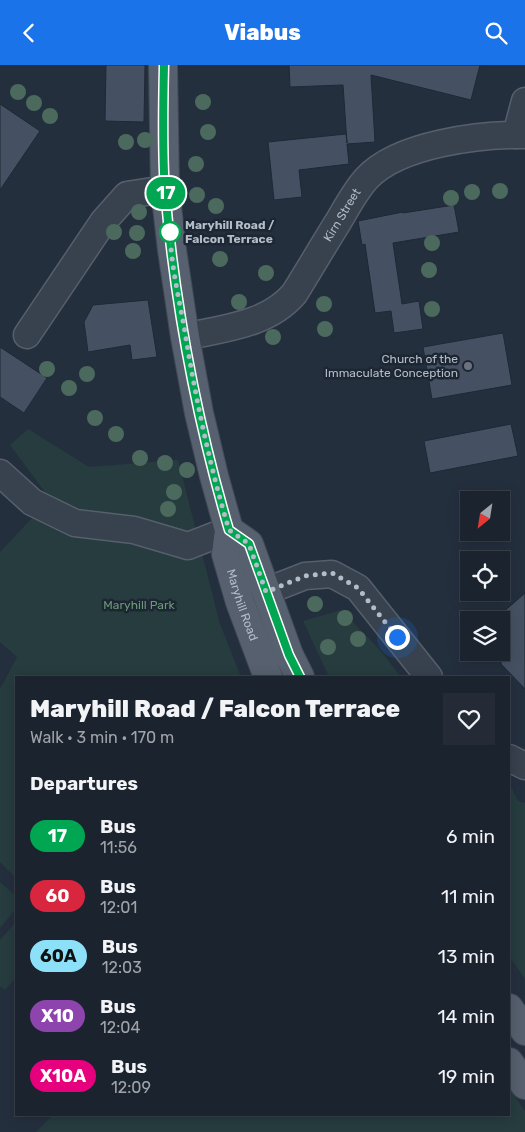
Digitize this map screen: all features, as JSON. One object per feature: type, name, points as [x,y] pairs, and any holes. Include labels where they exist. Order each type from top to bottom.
[{"type":"main road","name":"Maryhill Road","points":[[164,65],[165,189],[185,337],[201,422],[217,491],[229,530],[226,554],[240,601],[268,676]]},
{"type":"main road","points":[[229,530],[249,544],[289,655],[300,676]]},
{"type":"main road","points":[[510,1009],[525,1031]]},
{"type":"main road","points":[[510,1063],[525,1085]]},
{"type":"street","points":[[521,135],[525,101]]},
{"type":"street","name":"Kirn Street","points":[[185,337],[258,320],[285,304],[294,294],[355,193],[367,177],[380,167],[397,157],[419,149],[461,140],[521,135]]},
{"type":"street","points":[[27,335],[103,222],[127,195],[165,189]]},
{"type":"street","points":[[0,473],[32,502],[75,523],[134,530],[188,546],[229,530]]},
{"type":"street","points":[[240,601],[305,576],[332,573],[358,588],[428,676]]},
{"type":"street","points":[[510,759],[525,767]]},
{"type":"green space","name":"Maryhill Park","points":[[28,429],[89,467],[178,460],[220,624],[241,676],[15,676],[15,877],[0,862],[0,689],[17,657],[0,642],[0,552],[50,499],[10,445]]},
{"type":"green space","points":[[341,610],[379,649],[400,676],[329,676],[303,621]]},
{"type":"green space","points":[[510,784],[518,801],[525,803],[525,979],[510,957]]},
{"type":"green space","points":[[0,882],[15,895],[15,910],[0,928]]},
{"type":"green space","points":[[15,923],[15,978],[5,990],[0,986],[0,940]]},
{"type":"green space","points":[[510,1089],[525,1111],[525,1132],[36,1132],[52,1116],[510,1116]]},
{"type":"building","points":[[106,65],[145,65],[144,122],[105,121]]},
{"type":"building","points":[[289,65],[480,65],[471,100],[371,75],[375,142],[347,144],[349,164],[299,170],[302,197],[274,200],[268,142],[346,134],[347,143],[343,85],[290,87]]},
{"type":"building","points":[[0,104],[40,131],[0,190]]},
{"type":"building","points":[[454,205],[459,232],[393,243],[402,304],[419,301],[423,329],[394,333],[391,311],[375,313],[365,244],[362,245],[358,221]]},
{"type":"building","points":[[148,300],[157,357],[132,360],[130,345],[88,352],[84,322],[93,305]]},
{"type":"building","name":"Church of the Immaculate Conception","points":[[503,333],[512,385],[432,399],[423,347]]},
{"type":"building","points":[[0,347],[47,378],[24,413],[0,397]]},
{"type":"building","points":[[511,424],[518,456],[430,473],[424,441]]},
{"type":"building","points":[[525,593],[525,689],[501,664],[501,661],[510,661],[510,611],[504,611]]},
{"type":"bus line","name":"17","points":[[164,65],[165,189],[177,289],[199,413],[219,498],[229,530],[249,544],[289,655],[300,676]]},
{"type":"place","name":"Maryhill Road / Falcon Terrace","points":[[170,232]]},
{"type":"place","name":"Church of the Immaculate Conception","points":[[468,366]]},
{"type":"route","points":[[170,232],[177,289],[199,413],[219,498],[229,530],[249,544],[266,592],[305,576],[332,573],[358,588],[397,637]]}]
